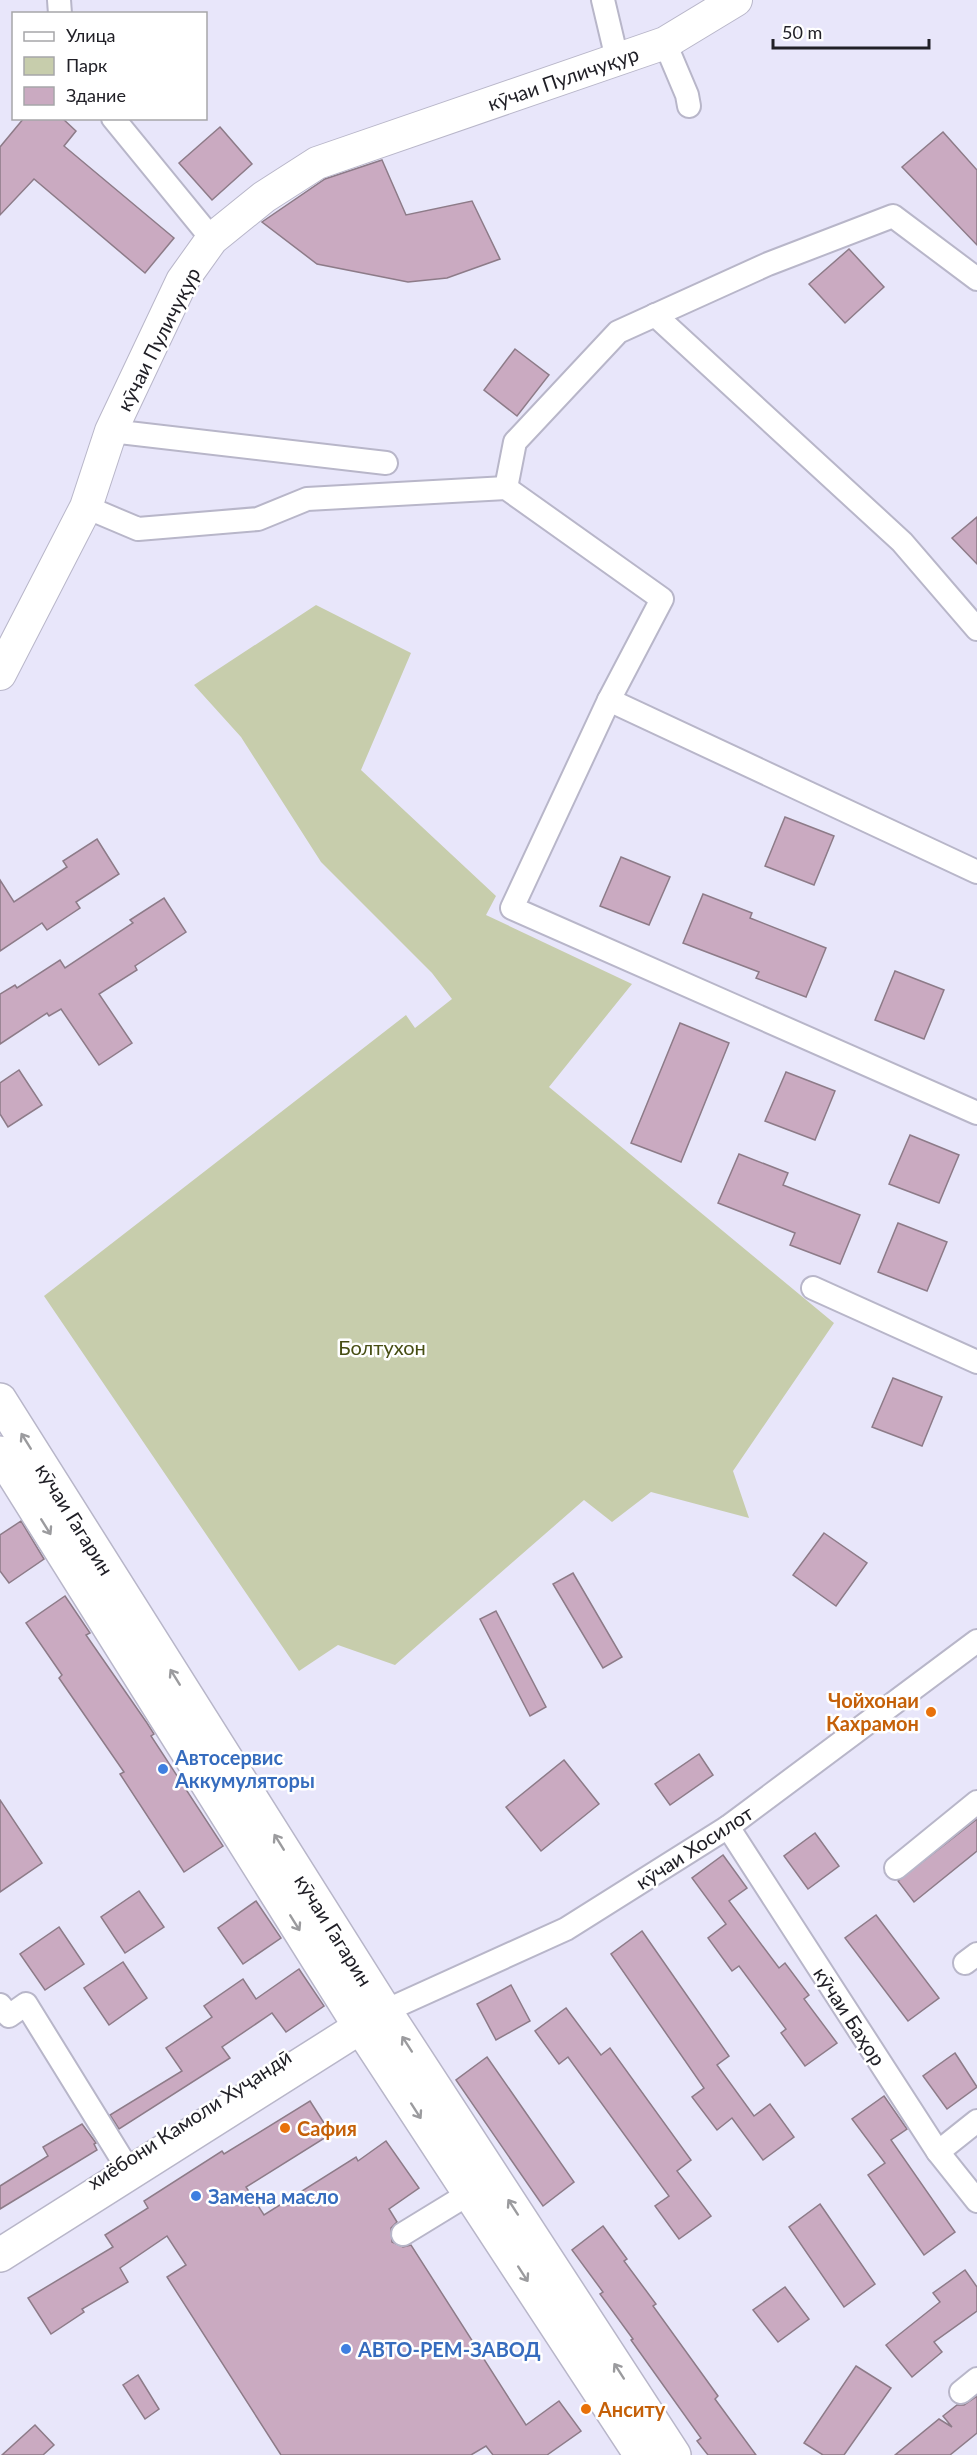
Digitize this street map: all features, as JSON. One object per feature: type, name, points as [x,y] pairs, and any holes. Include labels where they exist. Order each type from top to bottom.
[{"type":"main road","name":"кӯчаи Гагарин","points":[[0,1400],[369,2012],[470,2193],[641,2455]]},
{"type":"main road","name":"кӯчаи Гагарин","points":[[5,1472],[369,2012],[674,2455]]},
{"type":"main road","name":"хиёбони Камоли Хуҷандӣ","points":[[0,2238],[369,2012]]},
{"type":"main road","name":"хиёбони Камоли Хуҷандӣ","points":[[0,2255],[369,2012]]},
{"type":"street","points":[[603,0],[616,59]]},
{"type":"street","name":"кӯчаи Пуличуқур","points":[[0,674],[86,507],[111,431],[182,281],[212,239],[264,197],[317,163],[665,43],[736,0]]},
{"type":"street","points":[[665,43],[687,95],[688,106]]},
{"type":"street","points":[[115,120],[212,239]]},
{"type":"street","points":[[506,488],[515,442],[618,332],[768,264],[893,216],[977,279]]},
{"type":"street","points":[[655,315],[902,542],[977,630]]},
{"type":"street","points":[[111,431],[386,463]]},
{"type":"street","points":[[86,507],[138,529],[258,519],[307,499],[506,488],[662,599],[609,700],[512,908],[977,1113]]},
{"type":"street","points":[[609,700],[977,872]]},
{"type":"street","points":[[813,1288],[977,1362]]},
{"type":"street","name":"кӯчаи Хосилот","points":[[369,2012],[566,1929],[728,1827],[977,1641]]},
{"type":"street","points":[[896,1868],[977,1802]]},
{"type":"street","name":"кӯчаи Баҳор","points":[[728,1827],[938,2152],[977,2201]]},
{"type":"street","points":[[0,2005],[9,2016],[26,2004],[123,2161]]},
{"type":"street","points":[[938,2152],[977,2121]]},
{"type":"street","points":[[403,2234],[470,2193]]},
{"type":"green space","name":"Болтухон","points":[[316,605],[411,653],[361,770],[496,896],[486,915],[632,984],[549,1087],[834,1323],[733,1471],[749,1518],[651,1492],[612,1522],[584,1500],[395,1665],[338,1645],[299,1671],[44,1296],[406,1015],[415,1028],[452,999],[432,973],[321,862],[241,737],[194,685]]},
{"type":"building","points":[[22,120],[64,120],[76,131],[64,146],[174,238],[145,273],[34,179],[0,215],[0,147]]},
{"type":"building","points":[[220,127],[252,164],[212,200],[179,163]]},
{"type":"building","points":[[943,132],[977,170],[977,245],[902,167]]},
{"type":"building","points":[[382,160],[406,215],[472,201],[500,259],[447,278],[408,282],[317,264],[262,222],[325,179]]},
{"type":"building","points":[[849,249],[884,287],[845,323],[809,284]]},
{"type":"building","points":[[515,349],[549,375],[517,416],[484,390]]},
{"type":"building","points":[[977,517],[977,564],[952,538]]},
{"type":"building","points":[[785,817],[834,836],[814,885],[765,866]]},
{"type":"building","points":[[97,839],[119,874],[76,902],[80,908],[47,930],[42,923],[0,951],[0,880],[14,902],[67,867],[63,861]]},
{"type":"building","points":[[621,857],[670,877],[649,925],[600,906]]},
{"type":"building","points":[[703,894],[752,913],[750,918],[826,948],[806,997],[756,978],[759,972],[683,943]]},
{"type":"building","points":[[164,898],[186,932],[135,966],[137,970],[99,994],[132,1043],[99,1065],[61,1009],[49,1016],[47,1013],[0,1044],[0,994],[15,985],[17,988],[60,960],[65,968],[133,923],[130,920]]},
{"type":"building","points":[[895,971],[944,990],[924,1039],[875,1020]]},
{"type":"building","points":[[680,1023],[729,1043],[681,1162],[631,1143]]},
{"type":"building","points":[[19,1070],[42,1105],[8,1127],[0,1114],[0,1083]]},
{"type":"building","points":[[786,1072],[835,1091],[815,1140],[765,1121]]},
{"type":"building","points":[[910,1135],[959,1155],[939,1203],[889,1184]]},
{"type":"building","points":[[739,1154],[788,1173],[783,1185],[860,1215],[840,1264],[790,1245],[795,1233],[718,1203]]},
{"type":"building","points":[[898,1223],[947,1242],[927,1291],[878,1272]]},
{"type":"building","points":[[893,1378],[942,1397],[922,1446],[872,1427]]},
{"type":"building","points":[[21,1521],[44,1559],[9,1583],[0,1571],[0,1535]]},
{"type":"building","points":[[824,1533],[867,1563],[836,1606],[793,1575]]},
{"type":"building","points":[[573,1573],[622,1657],[603,1668],[553,1584]]},
{"type":"building","points":[[65,1596],[90,1633],[86,1635],[147,1723],[154,1734],[151,1736],[223,1846],[184,1872],[120,1774],[124,1772],[59,1678],[62,1675],[26,1623]]},
{"type":"building","points":[[496,1611],[546,1707],[530,1716],[480,1619]]},
{"type":"building","points":[[699,1754],[713,1775],[670,1805],[655,1784]]},
{"type":"building","points":[[564,1760],[599,1804],[541,1851],[506,1807]]},
{"type":"building","points":[[0,1800],[42,1863],[0,1892]]},
{"type":"building","points":[[977,1819],[977,1851],[914,1902],[898,1881]]},
{"type":"building","points":[[815,1833],[839,1866],[808,1889],[784,1856]]},
{"type":"building","points":[[723,1855],[747,1888],[729,1901],[779,1968],[785,1963],[809,1995],[804,1999],[837,2043],[805,2066],[781,2033],[786,2029],[739,1966],[732,1971],[708,1938],[726,1924],[692,1878]]},
{"type":"building","points":[[139,1891],[164,1927],[125,1953],[101,1917]]},
{"type":"building","points":[[256,1901],[281,1938],[243,1964],[218,1928]]},
{"type":"building","points":[[876,1915],[939,1998],[908,2021],[845,1938]]},
{"type":"building","points":[[59,1927],[84,1964],[45,1990],[20,1954]]},
{"type":"building","points":[[642,1931],[729,2056],[717,2065],[754,2116],[770,2104],[794,2137],[763,2160],[732,2118],[717,2130],[692,2097],[704,2088],[611,1954]]},
{"type":"building","points":[[123,1962],[147,1998],[109,2025],[84,1988]]},
{"type":"building","points":[[299,1969],[324,2006],[286,2032],[272,2013],[222,2047],[230,2058],[119,2129],[110,2115],[182,2071],[166,2048],[212,2017],[204,2006],[243,1979],[256,1999]]},
{"type":"building","points":[[511,1985],[530,2021],[496,2040],[477,2004]]},
{"type":"building","points":[[566,2008],[601,2055],[610,2048],[691,2160],[677,2171],[711,2216],[679,2239],[655,2206],[669,2196],[568,2057],[559,2064],[535,2031]]},
{"type":"building","points":[[955,2053],[977,2087],[947,2109],[923,2076]]},
{"type":"building","points":[[487,2057],[574,2182],[543,2206],[456,2080]]},
{"type":"building","points":[[884,2096],[907,2129],[891,2140],[955,2232],[924,2255],[868,2175],[885,2163],[852,2119]]},
{"type":"building","name":"АВТО-РЕМ-ЗАВОД","points":[[310,2101],[331,2134],[246,2187],[264,2215],[356,2157],[358,2161],[386,2141],[419,2188],[389,2209],[397,2222],[391,2228],[392,2242],[403,2247],[411,2245],[526,2425],[559,2401],[581,2431],[547,2455],[493,2455],[486,2446],[471,2455],[281,2455],[167,2277],[186,2265],[167,2236],[120,2268],[128,2282],[82,2309],[84,2312],[51,2334],[28,2298],[113,2247],[105,2235],[148,2208],[144,2201],[222,2151],[224,2154]]},
{"type":"building","points":[[82,2124],[96,2143],[94,2144],[97,2150],[0,2209],[0,2186],[48,2156],[43,2147]]},
{"type":"building","points":[[820,2204],[875,2284],[844,2307],[789,2227]]},
{"type":"building","points":[[603,2226],[627,2259],[624,2261],[656,2304],[653,2306],[718,2396],[715,2399],[756,2455],[708,2455],[697,2441],[701,2438],[631,2340],[633,2339],[600,2294],[603,2292],[572,2250]]},
{"type":"building","points":[[965,2270],[977,2287],[977,2311],[934,2342],[942,2352],[912,2377],[886,2345],[940,2302],[933,2293]]},
{"type":"building","points":[[785,2287],[809,2319],[778,2342],[753,2310]]},
{"type":"building","points":[[856,2366],[891,2388],[844,2455],[823,2455],[804,2443]]},
{"type":"building","points":[[138,2375],[159,2409],[145,2419],[123,2385]]},
{"type":"building","points":[[977,2396],[977,2433],[950,2455],[895,2455],[939,2419],[952,2427],[943,2416],[957,2405],[964,2405]]},
{"type":"building","points":[[35,2425],[54,2445],[43,2455],[2,2455]]},
{"type":"place","name":"Чойхонаи Кахрамон","points":[[931,1712]]},
{"type":"place","name":"Автосервис Аккумуляторы","points":[[163,1769]]},
{"type":"place","name":"Сафия","points":[[285,2128]]},
{"type":"place","name":"Замена масло","points":[[196,2196]]},
{"type":"place","name":"АВТО-РЕМ-ЗАВОД","points":[[346,2349]]},
{"type":"place","name":"Анситу","points":[[586,2409]]}]
